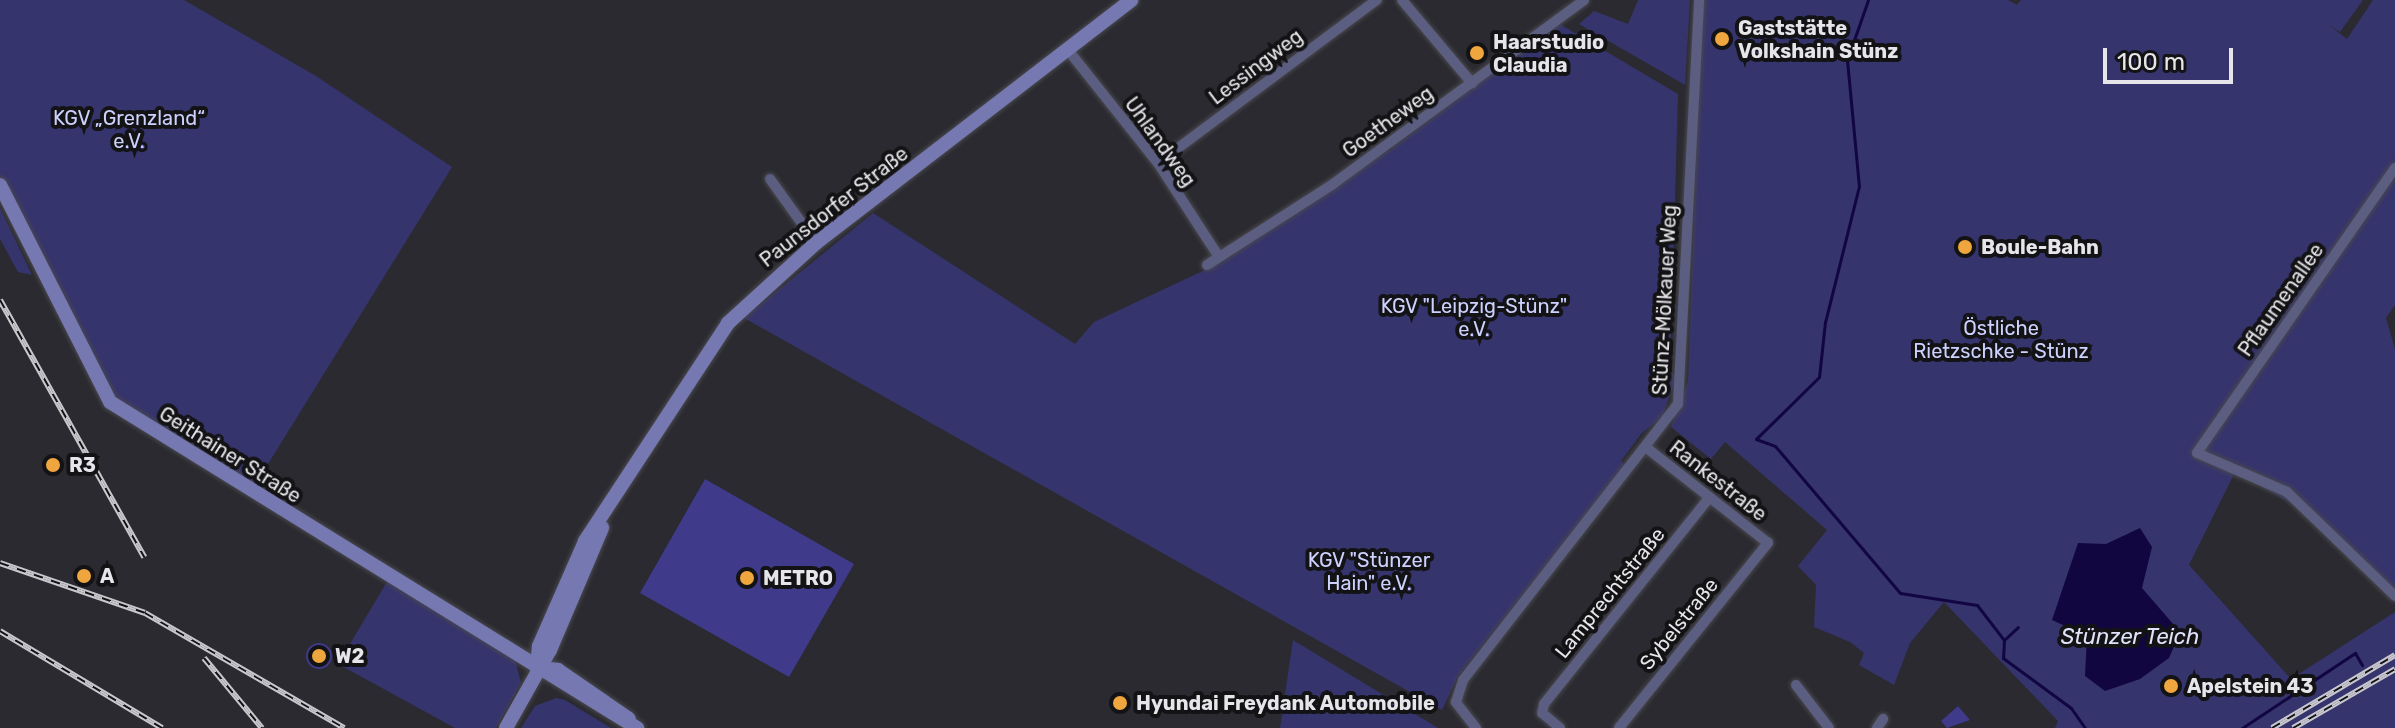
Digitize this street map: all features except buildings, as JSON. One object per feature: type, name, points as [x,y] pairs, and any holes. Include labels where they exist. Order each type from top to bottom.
[{"type":"main road","name":"Paunsdorfer Straße","points":[[506,728],[537,668],[550,650],[615,494],[722,331],[816,243],[1131,0]]},
{"type":"main road","name":"Geithainer Straße","points":[[0,185],[99,391],[110,402],[537,668],[558,670],[638,728]]},
{"type":"street","name":"Lessingweg","points":[[1158,163],[1377,0]]},
{"type":"street","points":[[1402,0],[1472,83]]},
{"type":"street","name":"Goetheweg","points":[[1207,265],[1472,83],[1584,0]]},
{"type":"street","name":"Stünz-Mölkauer Weg","points":[[1476,728],[1463,718],[1456,702],[1463,680],[1674,413],[1681,381],[1699,0]]},
{"type":"street","name":"Uhlandweg","points":[[1068,50],[1158,163],[1219,257]]},
{"type":"street","name":"Pflaumenallee","points":[[2395,168],[2197,453],[2287,492],[2395,596]]},
{"type":"street","points":[[770,179],[816,243]]},
{"type":"street","name":"Rankestraße","points":[[1647,448],[1768,543]]},
{"type":"street","name":"Lamprechtstraße","points":[[1560,728],[1542,713],[1710,497]]},
{"type":"street","name":"Sybelstraße","points":[[1619,728],[1768,543]]},
{"type":"street","points":[[1796,685],[1829,728]]},
{"type":"green space","name":"KGV „Grenzland“ e.V.","points":[[0,0],[184,0],[316,76],[452,167],[255,485],[114,399],[0,176]]},
{"type":"green space","points":[[1638,0],[1690,0],[1685,85],[1579,24],[1594,11],[1628,24]]},
{"type":"green space","name":"Östliche Rietzschke - Stünz","points":[[1702,0],[2008,0],[2017,5],[2021,0],[2363,0],[2340,32],[2329,25],[2347,39],[2373,0],[2395,0],[2395,305],[2386,318],[2395,349],[2395,602],[2299,508],[2235,472],[2189,565],[2291,679],[2395,612],[2395,728],[2055,728],[2058,721],[1944,602],[1910,643],[1894,685],[1859,665],[1864,653],[1850,642],[1814,627],[1816,585],[1798,566],[1827,530],[1725,442],[1711,459],[1671,427],[1688,381]]},
{"type":"green space","points":[[1558,23],[1678,94],[1671,339],[1656,364],[1677,376],[1662,417],[1641,434],[1621,461],[1625,465],[1458,676],[1442,710],[744,318],[873,213],[1075,344],[1094,322],[1224,261],[1394,147]]},
{"type":"green space","points":[[0,208],[32,275],[18,272],[0,239]]},
{"type":"green space","points":[[388,580],[515,659],[521,683],[496,728],[455,728],[338,664]]},
{"type":"green space","points":[[1293,640],[1438,728],[1280,728]]},
{"type":"green space","points":[[556,698],[565,700],[611,728],[521,728],[535,706]]},
{"type":"water","name":"Stünzer Teich","points":[[2140,528],[2152,547],[2142,588],[2174,625],[2175,644],[2169,658],[2140,679],[2105,691],[2085,676],[2087,636],[2052,620],[2078,543],[2106,544]]},
{"type":"waterway","points":[[1868,0],[1847,60],[1859,186],[1825,322],[1819,377],[1756,439],[1775,446],[1900,593],[1977,605],[2004,640],[2003,658],[2071,708],[2085,728]]},
{"type":"waterway","points":[[2004,640],[2018,627]]},
{"type":"waterway","points":[[2242,728],[2355,653],[2362,665]]},
{"type":"railway","points":[[0,300],[144,557]]},
{"type":"railway","points":[[0,563],[145,613],[344,728]]},
{"type":"railway","points":[[0,631],[162,728]]},
{"type":"railway","points":[[2272,728],[2395,655]]},
{"type":"railway","points":[[204,658],[262,728]]},
{"type":"railway","points":[[2293,728],[2395,669]]},
{"type":"place","name":"Gaststätte Volkshain Stünz","points":[[1722,39]]},
{"type":"place","name":"Haarstudio Claudia","points":[[1477,53]]},
{"type":"place","name":"Boule-Bahn","points":[[1965,247]]},
{"type":"place","name":"R3","points":[[53,465]]},
{"type":"place","name":"A","points":[[84,576]]},
{"type":"place","name":"METRO","points":[[747,578]]},
{"type":"place","name":"W2","points":[[319,656]]},
{"type":"place","name":"Apelstein 43","points":[[2171,686]]},
{"type":"place","name":"Hyundai Freydank Automobile","points":[[1120,703]]},
{"type":"park label","name":"KGV \"Leipzig-Stünz\" e.V.","points":[[1474,318]]},
{"type":"park label","name":"KGV \"Stünzer Hain\" e.V.","points":[[1369,572]]}]
